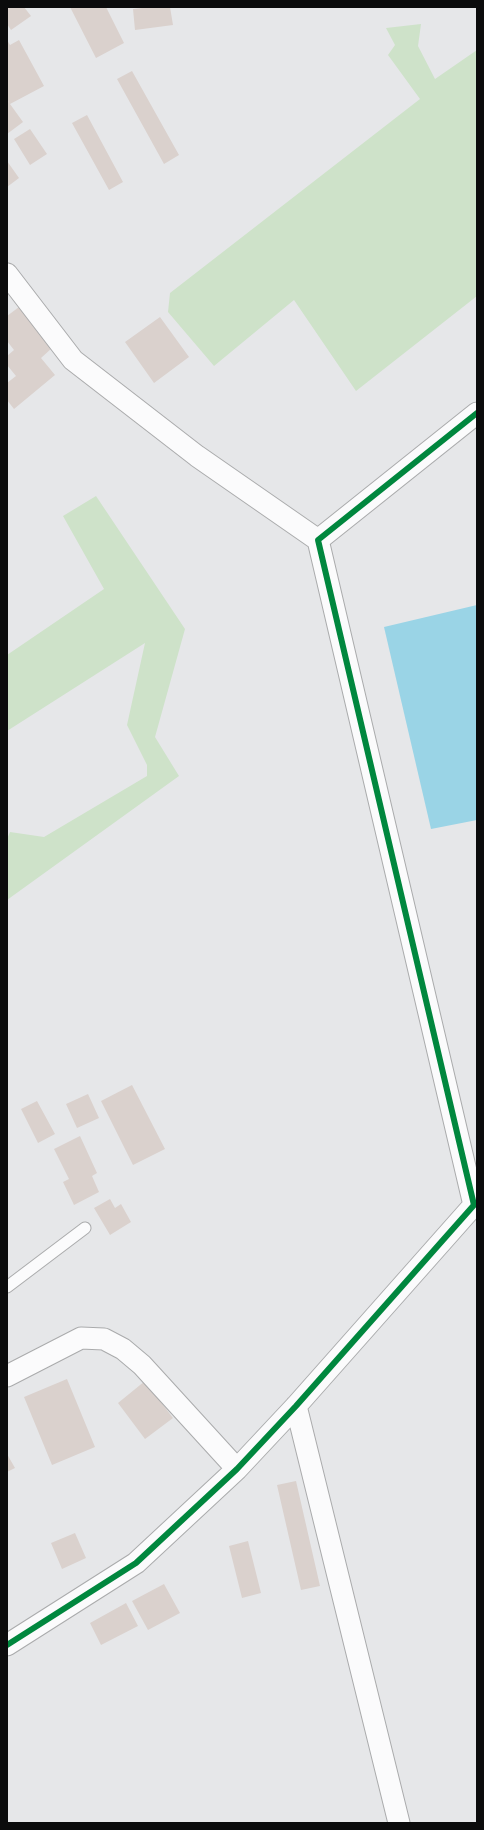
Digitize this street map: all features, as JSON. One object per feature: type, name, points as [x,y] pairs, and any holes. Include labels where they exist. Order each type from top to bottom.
[{"type":"street","points":[[7,274],[73,360],[197,456],[318,540],[474,1205],[296,1406],[237,1469],[136,1563],[7,1645]]},
{"type":"street","points":[[318,540],[477,413]]},
{"type":"street","points":[[8,1372],[81,1338],[104,1339],[123,1349],[142,1365],[237,1469]]},
{"type":"street","points":[[296,1406],[399,1823]]},
{"type":"lane","points":[[7,1287],[85,1228]]},
{"type":"green space","points":[[421,24],[418,46],[435,79],[477,50],[477,296],[356,391],[294,300],[214,366],[168,312],[170,293],[420,99],[388,55],[395,45],[386,28]]},
{"type":"green space","points":[[96,496],[185,629],[155,737],[179,776],[7,900],[7,839],[10,832],[44,837],[147,776],[147,765],[127,725],[145,643],[7,731],[7,655],[104,589],[63,516]]},
{"type":"water","points":[[477,605],[477,820],[431,829],[384,627]]},
{"type":"building","points":[[7,7],[24,7],[31,16],[11,30],[7,24]]},
{"type":"building","points":[[70,7],[106,7],[124,43],[96,58]]},
{"type":"building","points":[[170,7],[173,25],[135,30],[133,9]]},
{"type":"building","points":[[7,40],[10,45],[19,40],[44,86],[10,104],[23,122],[7,134],[7,100],[9,103],[7,99]]},
{"type":"building","points":[[132,71],[179,155],[164,164],[117,79]]},
{"type":"building","points":[[87,115],[123,182],[109,190],[72,123]]},
{"type":"building","points":[[30,129],[47,154],[30,165],[14,139]]},
{"type":"building","points":[[7,161],[19,178],[7,187]]},
{"type":"building","points":[[19,307],[52,348],[41,358],[55,375],[14,409],[7,400],[7,383],[16,376],[7,365],[7,356],[14,350],[7,341],[7,316]]},
{"type":"building","points":[[160,317],[189,357],[154,383],[125,342]]},
{"type":"building","points":[[132,1085],[165,1149],[133,1165],[101,1101]]},
{"type":"building","points":[[88,1094],[99,1118],[77,1128],[66,1104]]},
{"type":"building","points":[[37,1101],[55,1134],[38,1143],[21,1109]]},
{"type":"building","points":[[80,1136],[97,1173],[92,1176],[99,1192],[74,1205],[63,1182],[69,1179],[54,1149]]},
{"type":"building","points":[[110,1199],[115,1208],[121,1204],[131,1222],[110,1235],[94,1208]]},
{"type":"building","points":[[67,1379],[95,1447],[52,1465],[24,1397]]},
{"type":"building","points":[[145,1381],[173,1418],[145,1439],[118,1403]]},
{"type":"building","points":[[7,1454],[15,1468],[7,1472]]},
{"type":"building","points":[[296,1481],[320,1586],[301,1590],[277,1485]]},
{"type":"building","points":[[75,1533],[86,1558],[62,1569],[51,1543]]},
{"type":"building","points":[[248,1541],[261,1593],[242,1598],[229,1546]]},
{"type":"building","points":[[164,1584],[180,1613],[148,1630],[132,1601]]},
{"type":"building","points":[[126,1603],[138,1626],[101,1645],[90,1623]]},
{"type":"cycle path","points":[[7,1645],[136,1563],[237,1469],[296,1406],[474,1205],[318,540],[477,413]]}]
